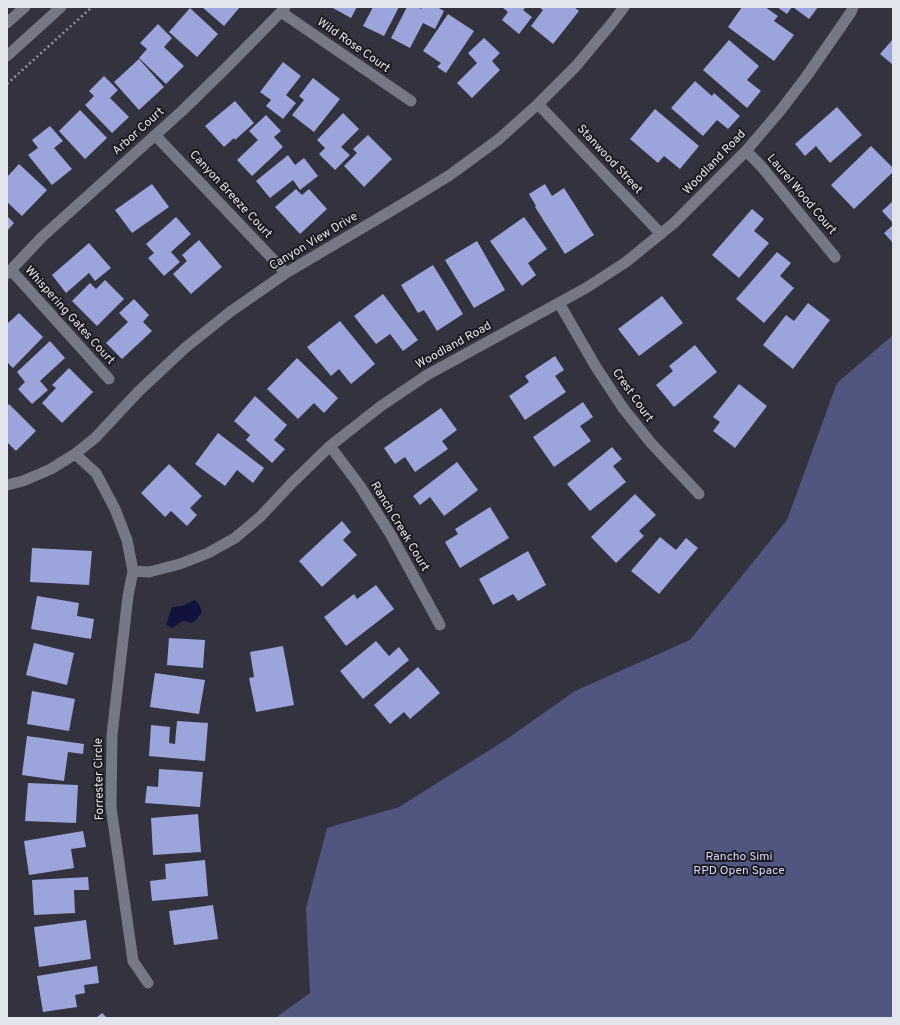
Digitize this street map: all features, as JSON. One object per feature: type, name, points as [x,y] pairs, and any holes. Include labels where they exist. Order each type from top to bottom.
[{"type":"street","points":[[7,23],[25,7]]},
{"type":"street","points":[[7,56],[61,7]]},
{"type":"street","name":"Canyon View Drive","points":[[7,485],[23,481],[50,469],[75,454],[95,438],[140,391],[185,348],[230,312],[286,273],[450,175],[498,139],[538,104],[576,66],[624,7]]},
{"type":"street","name":"Woodland Road","points":[[133,571],[149,572],[180,564],[208,553],[235,538],[260,517],[330,446],[381,406],[427,375],[586,288],[626,262],[674,223],[746,151],[802,83],[853,7]]},
{"type":"street","name":"Wild Rose Court","points":[[283,10],[411,101]]},
{"type":"street","name":"Arbor Court","points":[[9,272],[42,237],[182,111],[283,10]]},
{"type":"street","name":"Stanwood Street","points":[[538,104],[661,234]]},
{"type":"street","name":"Canyon Breeze Court","points":[[155,135],[286,273]]},
{"type":"street","name":"Laurel Wood Court","points":[[746,151],[761,166],[835,257]]},
{"type":"street","name":"Whispering Gates Court","points":[[9,272],[109,379]]},
{"type":"street","name":"Crest Court","points":[[559,303],[596,367],[623,408],[651,444],[699,494]]},
{"type":"street","name":"Ranch Creek Court","points":[[330,446],[360,486],[392,535],[440,625]]},
{"type":"street","points":[[75,454],[96,473],[115,509],[127,540],[133,571]]},
{"type":"street","name":"Forrester Circle","points":[[133,571],[128,596],[112,735],[111,807],[133,961],[148,983]]},
{"type":"path","points":[[7,84],[92,7]]},
{"type":"green space","name":"Rancho Simi RPD Open Space","points":[[893,335],[893,1018],[275,1018],[310,993],[306,908],[327,828],[399,807],[504,741],[575,691],[690,640],[787,520],[837,383]]},
{"type":"shaded area","points":[[195,600],[199,604],[202,612],[197,619],[192,623],[185,621],[181,622],[172,628],[166,625],[172,607],[182,606]]},
{"type":"building","points":[[202,7],[240,7],[224,26]]},
{"type":"building","points":[[331,7],[357,7],[351,18]]},
{"type":"building","points":[[373,7],[399,7],[384,36],[363,26]]},
{"type":"building","points":[[407,7],[418,7],[421,9],[422,7],[437,7],[444,11],[435,29],[423,23],[410,48],[391,38]]},
{"type":"building","points":[[502,7],[526,7],[523,10],[532,17],[519,34],[502,20],[508,12]]},
{"type":"building","points":[[539,7],[574,7],[579,11],[553,44],[531,26],[543,10]]},
{"type":"building","points":[[742,7],[765,7],[778,16],[774,21],[794,35],[774,61],[728,27]]},
{"type":"building","points":[[777,7],[792,7],[787,14]]},
{"type":"building","points":[[793,7],[818,7],[809,19]]},
{"type":"building","points":[[190,8],[218,34],[197,57],[169,32]]},
{"type":"building","points":[[448,14],[474,31],[446,73],[437,67],[441,63],[423,51]]},
{"type":"building","points":[[158,24],[172,38],[164,47],[184,66],[166,84],[139,58],[147,49],[140,43]]},
{"type":"building","points":[[484,38],[500,53],[492,61],[500,70],[472,98],[457,83],[477,63],[468,53]]},
{"type":"building","points":[[893,39],[893,65],[880,54]]},
{"type":"building","points":[[729,40],[759,66],[747,80],[761,91],[747,108],[703,70]]},
{"type":"building","points":[[139,59],[164,87],[139,110],[114,82]]},
{"type":"building","points":[[283,62],[301,76],[286,95],[296,103],[283,119],[266,106],[271,100],[260,92]]},
{"type":"building","points":[[104,76],[118,90],[110,98],[129,117],[112,133],[85,105],[94,96],[89,91]]},
{"type":"building","points":[[313,78],[340,99],[314,132],[292,115],[304,100],[299,96]]},
{"type":"building","points":[[695,81],[712,96],[714,93],[740,116],[728,129],[717,120],[703,136],[671,108]]},
{"type":"building","points":[[235,101],[254,123],[235,140],[234,138],[224,147],[205,126]]},
{"type":"building","points":[[837,107],[862,135],[830,163],[816,146],[805,156],[795,144]]},
{"type":"building","points":[[655,109],[699,146],[680,169],[664,156],[658,163],[630,139]]},
{"type":"building","points":[[80,110],[107,138],[85,159],[59,131]]},
{"type":"building","points":[[343,113],[359,129],[341,147],[350,155],[335,170],[319,154],[325,148],[317,140]]},
{"type":"building","points":[[266,115],[281,131],[274,137],[283,147],[252,176],[237,160],[258,140],[249,131]]},
{"type":"building","points":[[50,126],[63,141],[54,148],[72,169],[52,185],[28,155],[38,148],[32,140]]},
{"type":"building","points":[[368,135],[392,159],[364,187],[344,166],[357,153],[353,149]]},
{"type":"building","points":[[871,146],[893,168],[893,172],[854,209],[831,185]]},
{"type":"building","points":[[288,155],[295,165],[304,158],[318,176],[300,190],[293,180],[270,198],[256,181]]},
{"type":"building","points":[[19,164],[47,190],[22,216],[7,202],[7,177]]},
{"type":"building","points":[[152,184],[169,207],[132,233],[115,210]]},
{"type":"building","points":[[545,184],[552,196],[564,188],[594,235],[565,254],[535,207],[536,206],[529,194]]},
{"type":"building","points":[[296,189],[302,195],[309,189],[327,209],[300,234],[275,207]]},
{"type":"building","points":[[893,201],[893,223],[882,211]]},
{"type":"building","points":[[752,209],[764,219],[754,231],[769,243],[739,278],[712,255]]},
{"type":"building","points":[[7,216],[14,223],[7,231]]},
{"type":"building","points":[[176,217],[191,234],[171,252],[180,262],[164,276],[148,258],[154,253],[146,244]]},
{"type":"building","points":[[524,217],[547,249],[528,263],[536,275],[522,286],[490,241]]},
{"type":"building","points":[[893,225],[893,243],[884,233]]},
{"type":"building","points":[[199,240],[222,267],[191,294],[173,274],[187,261],[182,255]]},
{"type":"building","points":[[477,241],[505,290],[474,308],[445,260]]},
{"type":"building","points":[[89,243],[111,268],[95,281],[89,273],[66,293],[52,275]]},
{"type":"building","points":[[777,252],[791,263],[780,276],[794,288],[764,323],[736,299]]},
{"type":"building","points":[[433,265],[463,314],[437,331],[424,310],[418,313],[401,285]]},
{"type":"building","points":[[105,280],[124,299],[97,326],[72,301],[90,283],[96,289]]},
{"type":"building","points":[[383,294],[418,340],[403,351],[390,334],[376,344],[354,316]]},
{"type":"building","points":[[662,296],[683,323],[639,356],[618,329]]},
{"type":"building","points":[[134,299],[149,315],[143,322],[152,331],[122,359],[106,343],[128,322],[119,313]]},
{"type":"building","points":[[808,303],[830,320],[793,369],[763,345],[786,315],[794,321]]},
{"type":"building","points":[[19,313],[43,337],[13,368],[7,362],[7,324]]},
{"type":"building","points":[[340,321],[375,364],[351,384],[339,369],[331,376],[307,347]]},
{"type":"building","points":[[50,341],[65,358],[40,381],[48,390],[32,404],[18,389],[25,382],[17,372]]},
{"type":"building","points":[[695,345],[717,372],[674,407],[656,385],[673,371],[669,366]]},
{"type":"building","points":[[555,356],[564,370],[555,376],[566,392],[525,420],[509,396],[529,382],[525,376]]},
{"type":"building","points":[[297,358],[338,398],[324,413],[314,403],[298,419],[267,389]]},
{"type":"building","points":[[69,368],[93,392],[62,423],[42,403],[56,388],[52,385]]},
{"type":"building","points":[[739,384],[767,406],[735,448],[713,431],[720,422],[713,417]]},
{"type":"building","points":[[255,396],[287,425],[274,440],[285,449],[272,463],[246,440],[250,435],[234,421]]},
{"type":"building","points":[[583,402],[593,417],[580,426],[591,441],[554,467],[533,437]]},
{"type":"building","points":[[9,404],[36,431],[16,451],[7,442],[7,407]]},
{"type":"building","points":[[441,408],[457,430],[442,441],[448,449],[415,472],[405,457],[395,464],[384,448]]},
{"type":"building","points":[[218,433],[264,468],[253,483],[237,470],[225,486],[195,464]]},
{"type":"building","points":[[612,447],[622,459],[613,466],[626,482],[590,511],[567,484]]},
{"type":"building","points":[[457,462],[478,490],[444,516],[430,497],[420,505],[413,496]]},
{"type":"building","points":[[169,464],[202,496],[190,508],[197,515],[187,526],[171,511],[165,517],[141,493]]},
{"type":"building","points":[[635,494],[656,515],[639,531],[644,536],[616,563],[591,537]]},
{"type":"building","points":[[490,507],[509,538],[460,568],[445,542],[458,534],[455,529]]},
{"type":"building","points":[[342,521],[351,532],[343,540],[357,555],[322,587],[299,561]]},
{"type":"building","points":[[660,537],[676,550],[686,538],[698,548],[659,594],[631,571]]},
{"type":"building","points":[[32,548],[92,551],[89,585],[30,582]]},
{"type":"building","points":[[528,551],[546,585],[518,601],[513,594],[493,605],[479,579]]},
{"type":"building","points":[[376,585],[394,609],[346,646],[324,617],[354,594],[357,599]]},
{"type":"building","points":[[37,596],[79,603],[77,616],[94,619],[91,639],[31,629]]},
{"type":"building","points":[[169,638],[205,640],[203,668],[167,665]]},
{"type":"building","points":[[376,641],[389,656],[399,647],[409,660],[363,699],[340,671]]},
{"type":"building","points":[[34,643],[74,653],[67,685],[26,675]]},
{"type":"building","points":[[283,646],[294,705],[256,712],[249,678],[254,677],[250,652]]},
{"type":"building","points":[[418,667],[440,693],[410,719],[404,712],[390,724],[374,705]]},
{"type":"building","points":[[155,673],[205,680],[199,714],[150,707]]},
{"type":"building","points":[[32,691],[75,699],[69,731],[27,724]]},
{"type":"building","points":[[177,721],[208,723],[205,761],[149,756],[151,725],[170,727],[169,743],[175,744]]},
{"type":"building","points":[[27,736],[84,744],[83,754],[68,752],[64,781],[22,775]]},
{"type":"building","points":[[159,769],[203,772],[200,807],[145,803],[147,786],[158,787]]},
{"type":"building","points":[[28,783],[78,785],[76,823],[25,821]]},
{"type":"building","points":[[198,814],[201,852],[153,855],[151,818]]},
{"type":"building","points":[[83,831],[86,847],[71,849],[74,868],[29,875],[24,841]]},
{"type":"building","points":[[205,860],[208,896],[152,901],[150,881],[166,879],[165,864]]},
{"type":"building","points":[[88,877],[89,890],[74,890],[75,913],[34,915],[32,880]]},
{"type":"building","points":[[213,905],[218,939],[174,945],[169,911]]},
{"type":"building","points":[[86,920],[91,959],[39,967],[34,927]]},
{"type":"building","points":[[97,966],[99,983],[84,985],[85,993],[75,995],[77,1007],[43,1012],[37,976]]},
{"type":"building","points":[[102,1013],[107,1018],[96,1018]]}]
